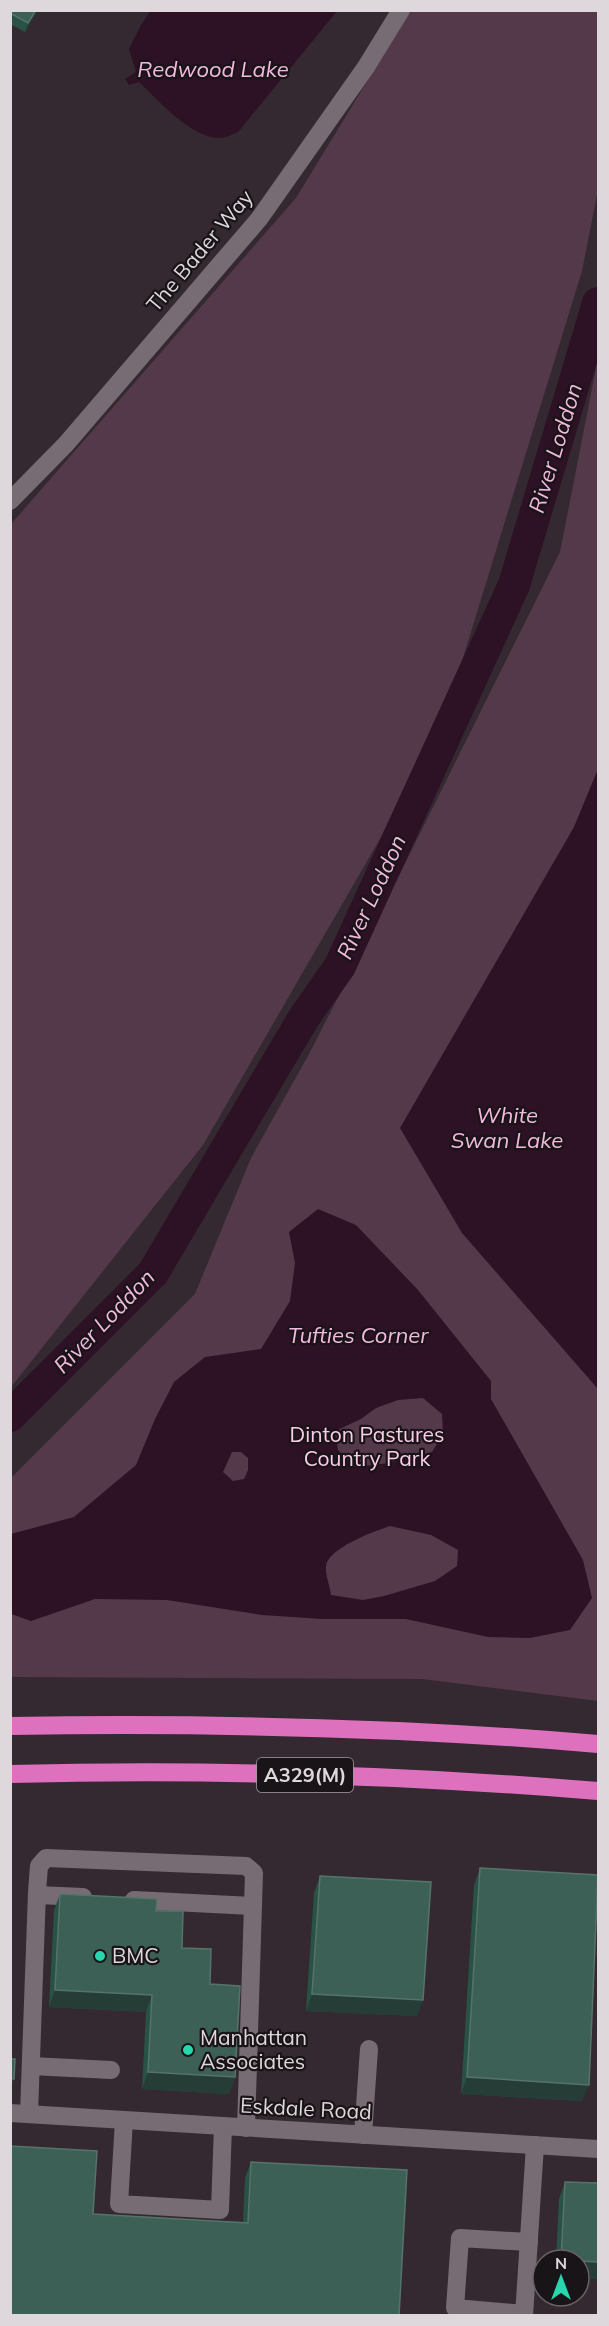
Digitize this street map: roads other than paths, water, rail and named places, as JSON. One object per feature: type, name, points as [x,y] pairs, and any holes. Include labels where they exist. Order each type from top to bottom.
[{"type":"highway","name":"A329(M)","points":[[10,1726],[326,1728],[462,1734],[598,1744]]},
{"type":"highway","name":"A329(M)","points":[[10,1775],[47,1773],[326,1775],[495,1783],[598,1791]]},
{"type":"street","name":"The Bader Way","points":[[10,501],[66,444],[259,219],[366,67],[400,10]]},
{"type":"street","points":[[29,2114],[37,1895],[39,1866],[46,1858],[246,1866],[254,1873],[246,2128]]},
{"type":"street","points":[[37,1895],[97,1898]]},
{"type":"street","points":[[121,1899],[252,1906]]},
{"type":"street","points":[[363,2135],[369,2049]]},
{"type":"street","points":[[31,2066],[111,2070]]},
{"type":"street","name":"Eskdale Road","points":[[10,2113],[598,2149]]},
{"type":"street","points":[[124,2120],[119,2204],[220,2210],[223,2126]]},
{"type":"street","points":[[529,2242],[460,2238],[454,2308],[524,2315],[529,2242],[535,2145]]},
{"type":"water","name":"Redwood Lake","points":[[151,10],[337,11],[238,132],[220,138],[209,137],[198,132],[176,117],[139,82],[129,85],[125,79],[136,72],[129,49]]},
{"type":"water","name":"White Swan Lake","points":[[598,769],[598,1389],[462,1233],[400,1128],[574,827]]},
{"type":"water","name":"Tufties Corner","points":[[318,1209],[356,1225],[418,1290],[491,1381],[491,1399],[583,1560],[592,1598],[570,1630],[530,1638],[488,1637],[406,1619],[322,1619],[262,1615],[167,1600],[95,1599],[31,1621],[11,1614],[11,1534],[74,1517],[136,1465],[155,1419],[174,1382],[205,1357],[261,1349],[290,1301],[295,1263],[289,1232]],"holes":[[[423,1398],[442,1414],[443,1434],[432,1452],[389,1463],[355,1467],[338,1450],[335,1431],[361,1419],[376,1408],[398,1400]],[[232,1452],[241,1452],[248,1458],[248,1470],[244,1479],[233,1481],[223,1472]],[[390,1526],[431,1535],[458,1550],[457,1566],[435,1581],[384,1596],[363,1600],[331,1595],[326,1569],[329,1559],[343,1547]]]},
{"type":"waterway","name":"River Loddon","points":[[10,1416],[153,1273],[303,1019],[340,966],[514,585],[598,303]]},
{"type":"place","name":"BMC","points":[[100,1956]]},
{"type":"place","name":"Manhattan Associates","points":[[188,2050]]},
{"type":"park label","name":"Dinton Pastures Country Park","points":[[367,1447]]}]
